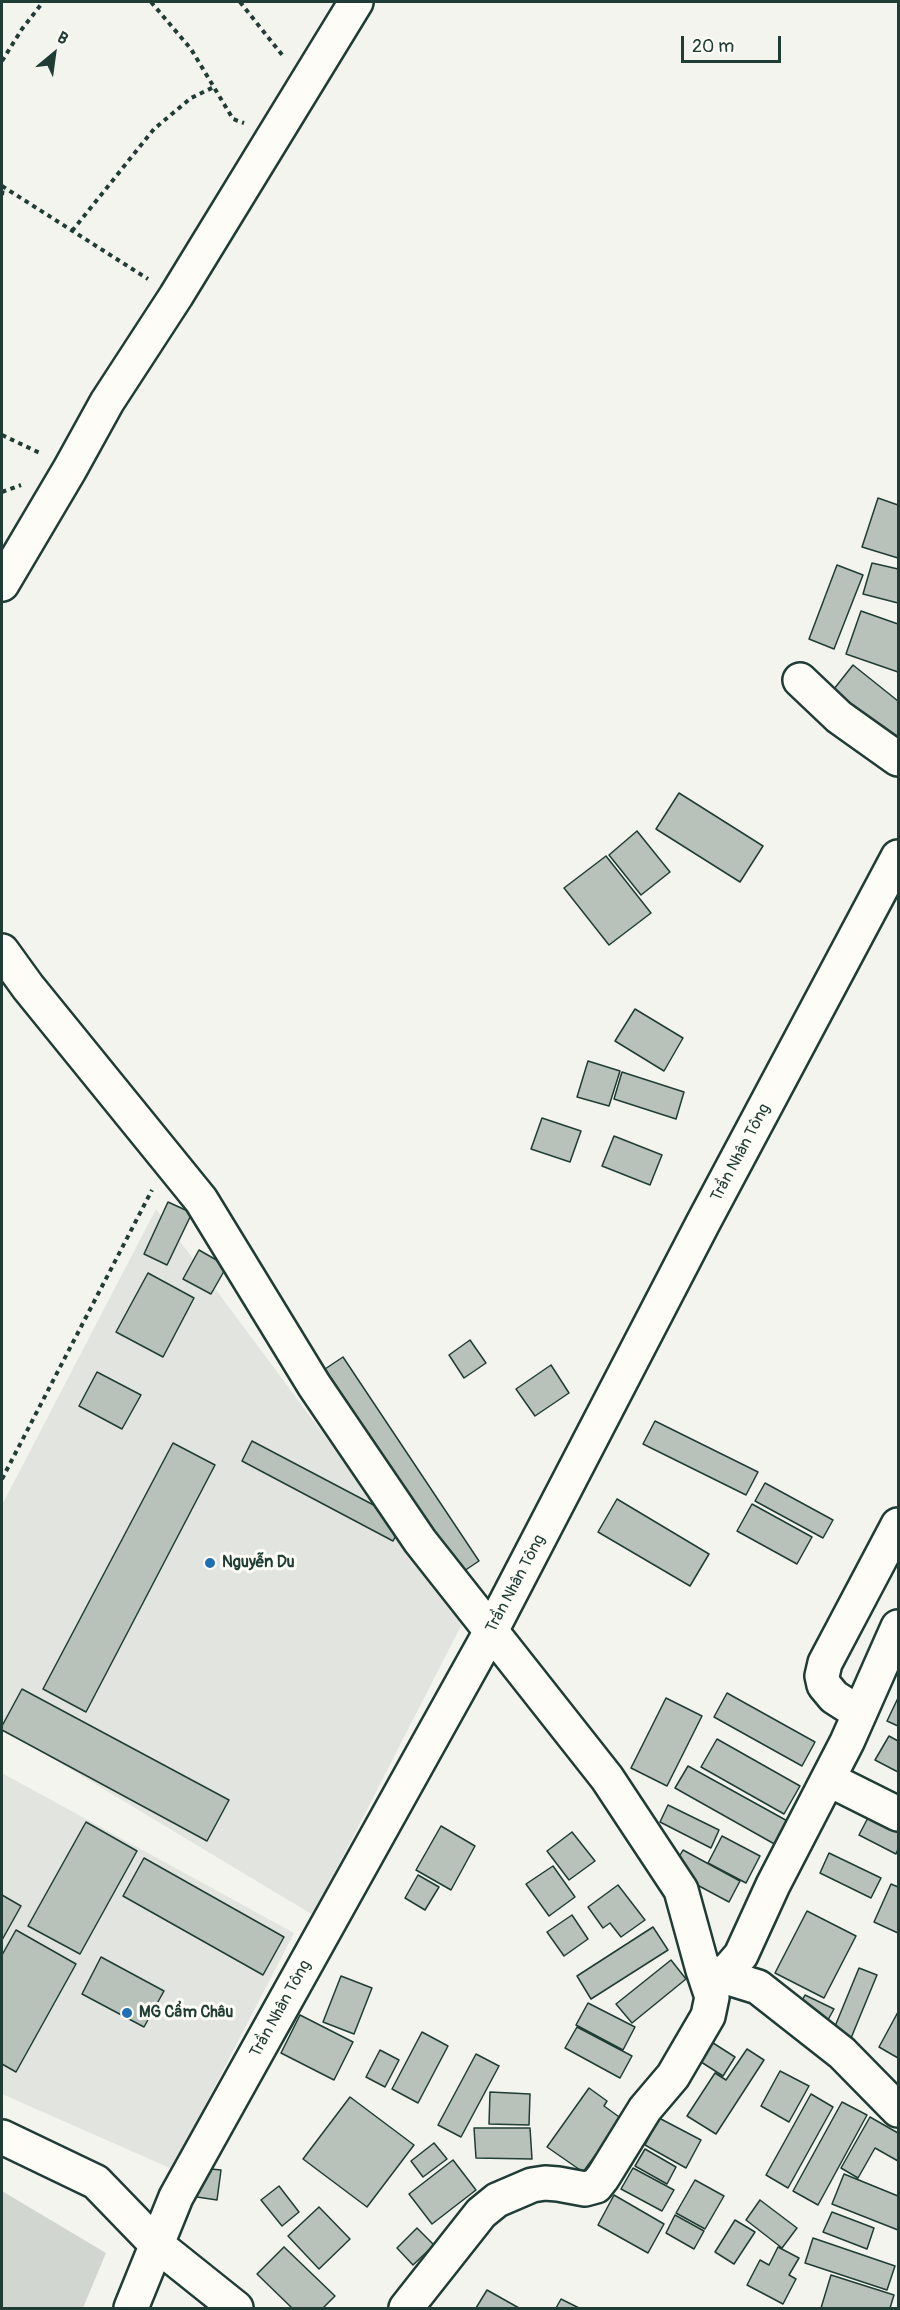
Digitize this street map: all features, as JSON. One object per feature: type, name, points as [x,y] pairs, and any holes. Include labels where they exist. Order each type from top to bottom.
[{"type":"street","points":[[2,584],[107,402],[176,296],[356,2]]},
{"type":"street","points":[[800,680],[838,717],[898,759]]},
{"type":"street","name":"Trần Nhân Tông","points":[[131,2308],[176,2197],[490,1633],[898,857]]},
{"type":"street","points":[[2,951],[28,987],[201,1200],[314,1385],[413,1532],[490,1633],[607,1778],[681,1890],[712,1997],[708,2016],[673,2076],[645,2109],[596,2186],[585,2189],[558,2184],[538,2184],[497,2200],[481,2213],[406,2308]]},
{"type":"street","points":[[860,1713],[834,1697],[824,1685],[822,1676],[825,1663],[898,1525]]},
{"type":"street","points":[[703,1970],[723,1976],[741,1955],[773,1885],[860,1713],[898,1628]]},
{"type":"street","points":[[828,1779],[898,1814]]},
{"type":"street","points":[[703,1970],[758,1987],[842,2054],[898,2110]]},
{"type":"street","points":[[2,2137],[96,2182],[156,2244],[236,2308]]},
{"type":"path","points":[[2,60],[43,2]]},
{"type":"path","points":[[151,2],[191,49],[233,119],[276,134]]},
{"type":"path","points":[[240,2],[306,84]]},
{"type":"path","points":[[72,231],[154,129],[191,98],[214,87]]},
{"type":"path","points":[[2,187],[176,296]]},
{"type":"path","points":[[2,187],[2,195]]},
{"type":"path","points":[[2,435],[43,454],[46,464]]},
{"type":"path","points":[[2,1479],[167,1160]]},
{"type":"shaded area","name":"Nguyễn Du","points":[[156,1209],[463,1622],[313,1915],[2,1728],[2,1505]]},
{"type":"shaded area","name":"MG Cẩm Châu","points":[[2,1773],[294,1933],[172,2169],[2,2094]]},
{"type":"shaded area","points":[[2,2191],[106,2253],[83,2308],[2,2308]]},
{"type":"building","points":[[878,498],[898,505],[898,558],[862,547]]},
{"type":"building","points":[[872,563],[898,569],[898,603],[863,594]]},
{"type":"building","points":[[837,565],[863,575],[834,649],[809,639]]},
{"type":"building","points":[[861,611],[898,624],[898,672],[846,654]]},
{"type":"building","points":[[853,665],[898,701],[898,747],[830,694]]},
{"type":"building","points":[[679,793],[763,846],[740,882],[656,829]]},
{"type":"building","points":[[637,831],[670,872],[641,895],[609,855]]},
{"type":"building","points":[[606,856],[651,913],[609,945],[564,888]]},
{"type":"building","points":[[635,1009],[683,1038],[664,1071],[615,1041]]},
{"type":"building","points":[[588,1061],[620,1071],[609,1106],[577,1097]]},
{"type":"building","points":[[622,1072],[684,1092],[676,1119],[614,1099]]},
{"type":"building","points":[[542,1118],[581,1131],[570,1162],[531,1149]]},
{"type":"building","points":[[614,1136],[662,1155],[650,1185],[602,1166]]},
{"type":"building","points":[[168,1202],[192,1213],[167,1265],[144,1254]]},
{"type":"building","points":[[199,1250],[227,1266],[211,1294],[183,1279]]},
{"type":"building","points":[[148,1273],[194,1298],[163,1357],[116,1332]]},
{"type":"building","points":[[470,1340],[486,1363],[464,1378],[449,1355]]},
{"type":"building","points":[[343,1357],[479,1561],[461,1573],[325,1369]]},
{"type":"building","points":[[551,1365],[569,1393],[535,1416],[516,1389]]},
{"type":"building","points":[[97,1372],[141,1395],[122,1429],[79,1406]]},
{"type":"building","points":[[655,1421],[758,1472],[746,1495],[643,1444]]},
{"type":"building","points":[[252,1441],[404,1521],[393,1541],[242,1461]]},
{"type":"building","points":[[173,1443],[215,1465],[86,1712],[43,1689]]},
{"type":"building","points":[[765,1483],[833,1520],[823,1538],[755,1501]]},
{"type":"building","points":[[617,1499],[709,1554],[690,1586],[598,1532]]},
{"type":"building","points":[[752,1504],[812,1537],[797,1564],[737,1531]]},
{"type":"building","points":[[22,1689],[229,1800],[207,1841],[2,1730]]},
{"type":"building","points":[[727,1693],[815,1742],[802,1766],[714,1717]]},
{"type":"building","points":[[666,1698],[702,1716],[667,1786],[631,1768]]},
{"type":"building","points":[[898,1698],[898,1726],[887,1721]]},
{"type":"building","points":[[889,1736],[898,1741],[898,1772],[875,1760]]},
{"type":"building","points":[[717,1739],[800,1786],[784,1814],[701,1767]]},
{"type":"building","points":[[688,1766],[791,1823],[778,1846],[675,1788]]},
{"type":"building","points":[[668,1805],[719,1830],[711,1848],[660,1822]]},
{"type":"building","points":[[873,1808],[898,1822],[896,1854],[859,1835]]},
{"type":"building","points":[[86,1822],[137,1851],[80,1954],[28,1926]]},
{"type":"building","points":[[441,1826],[475,1846],[451,1890],[416,1870]]},
{"type":"building","points":[[572,1832],[595,1861],[569,1880],[547,1851]]},
{"type":"building","points":[[722,1836],[760,1856],[746,1883],[708,1863]]},
{"type":"building","points":[[683,1850],[740,1881],[729,1902],[671,1871]]},
{"type":"building","points":[[829,1853],[881,1878],[871,1898],[820,1873]]},
{"type":"building","points":[[144,1858],[284,1937],[263,1975],[123,1896]]},
{"type":"building","points":[[553,1866],[575,1897],[549,1916],[526,1884]]},
{"type":"building","points":[[418,1875],[439,1887],[425,1910],[405,1898]]},
{"type":"building","points":[[891,1884],[898,1887],[898,1933],[874,1922]]},
{"type":"building","points":[[618,1885],[645,1920],[621,1937],[610,1923],[603,1928],[588,1907]]},
{"type":"building","points":[[2,1895],[21,1906],[2,1940]]},
{"type":"building","points":[[807,1911],[856,1936],[824,1998],[775,1973]]},
{"type":"building","points":[[572,1915],[588,1939],[564,1956],[547,1932]]},
{"type":"building","points":[[653,1927],[668,1950],[591,1999],[577,1976]]},
{"type":"building","points":[[16,1930],[76,1964],[16,2072],[2,2064],[2,1955]]},
{"type":"building","points":[[101,1957],[164,1991],[144,2027],[82,1994]]},
{"type":"building","points":[[671,1960],[686,1979],[632,2023],[616,2004]]},
{"type":"building","points":[[859,1968],[877,1975],[849,2043],[831,2036]]},
{"type":"building","points":[[341,1976],[372,1988],[354,2034],[323,2022]]},
{"type":"building","points":[[805,1995],[834,2009],[824,2027],[796,2012]]},
{"type":"building","points":[[588,2003],[635,2027],[623,2050],[576,2025]]},
{"type":"building","points":[[898,2012],[898,2058],[879,2047]]},
{"type":"building","points":[[300,2015],[353,2042],[334,2080],[281,2053]]},
{"type":"building","points":[[577,2027],[632,2056],[620,2078],[565,2048]]},
{"type":"building","points":[[422,2032],[448,2046],[418,2103],[392,2089]]},
{"type":"building","points":[[710,2041],[735,2057],[723,2076],[698,2060]]},
{"type":"building","points":[[747,2049],[764,2060],[716,2134],[687,2116],[715,2073],[726,2080]]},
{"type":"building","points":[[380,2050],[399,2060],[385,2087],[366,2077]]},
{"type":"building","points":[[476,2054],[499,2066],[461,2137],[438,2125]]},
{"type":"building","points":[[780,2071],[809,2086],[789,2122],[761,2106]]},
{"type":"building","points":[[589,2088],[607,2101],[604,2106],[622,2119],[583,2172],[547,2147]]},
{"type":"building","points":[[490,2092],[530,2094],[529,2125],[489,2124]]},
{"type":"building","points":[[811,2094],[833,2107],[788,2188],[766,2175]]},
{"type":"building","points":[[350,2097],[414,2145],[367,2207],[303,2159]]},
{"type":"building","points":[[842,2102],[867,2115],[818,2205],[793,2191]]},
{"type":"building","points":[[870,2117],[898,2133],[898,2161],[875,2148],[858,2178],[841,2168]]},
{"type":"building","points":[[659,2118],[701,2140],[686,2168],[645,2145]]},
{"type":"building","points":[[474,2128],[530,2128],[532,2159],[476,2158]]},
{"type":"building","points":[[434,2143],[447,2159],[423,2177],[411,2161]]},
{"type":"building","points":[[645,2149],[676,2167],[667,2184],[635,2166]]},
{"type":"building","points":[[453,2160],[476,2190],[432,2224],[409,2194]]},
{"type":"building","points":[[201,2168],[221,2170],[217,2200],[197,2197]]},
{"type":"building","points":[[633,2168],[674,2190],[662,2211],[621,2189]]},
{"type":"building","points":[[844,2174],[898,2196],[898,2230],[832,2204]]},
{"type":"building","points":[[695,2180],[724,2196],[705,2229],[676,2213]]},
{"type":"building","points":[[279,2186],[299,2212],[282,2226],[261,2200]]},
{"type":"building","points":[[614,2195],[664,2224],[648,2253],[598,2225]]},
{"type":"building","points":[[760,2200],[797,2228],[782,2248],[746,2220]]},
{"type":"building","points":[[319,2207],[350,2239],[319,2269],[288,2236]]},
{"type":"building","points":[[832,2212],[874,2228],[867,2249],[823,2232]]},
{"type":"building","points":[[675,2215],[704,2231],[694,2249],[666,2233]]},
{"type":"building","points":[[735,2220],[755,2232],[734,2264],[715,2252]]},
{"type":"building","points":[[417,2228],[434,2245],[413,2265],[397,2248]]},
{"type":"building","points":[[813,2238],[895,2266],[887,2290],[805,2263]]},
{"type":"building","points":[[284,2247],[335,2296],[323,2308],[292,2308],[257,2274]]},
{"type":"building","points":[[778,2247],[799,2258],[789,2275],[796,2279],[783,2304],[747,2285],[760,2260],[769,2265]]},
{"type":"building","points":[[831,2275],[894,2295],[890,2308],[821,2308]]},
{"type":"building","points":[[487,2290],[519,2308],[476,2308]]},
{"type":"building","points":[[561,2299],[579,2308],[556,2308]]},
{"type":"place","name":"Nguyễn Du","points":[[210,1563]]},
{"type":"place","name":"MG Cẩm Châu","points":[[127,2013]]}]
